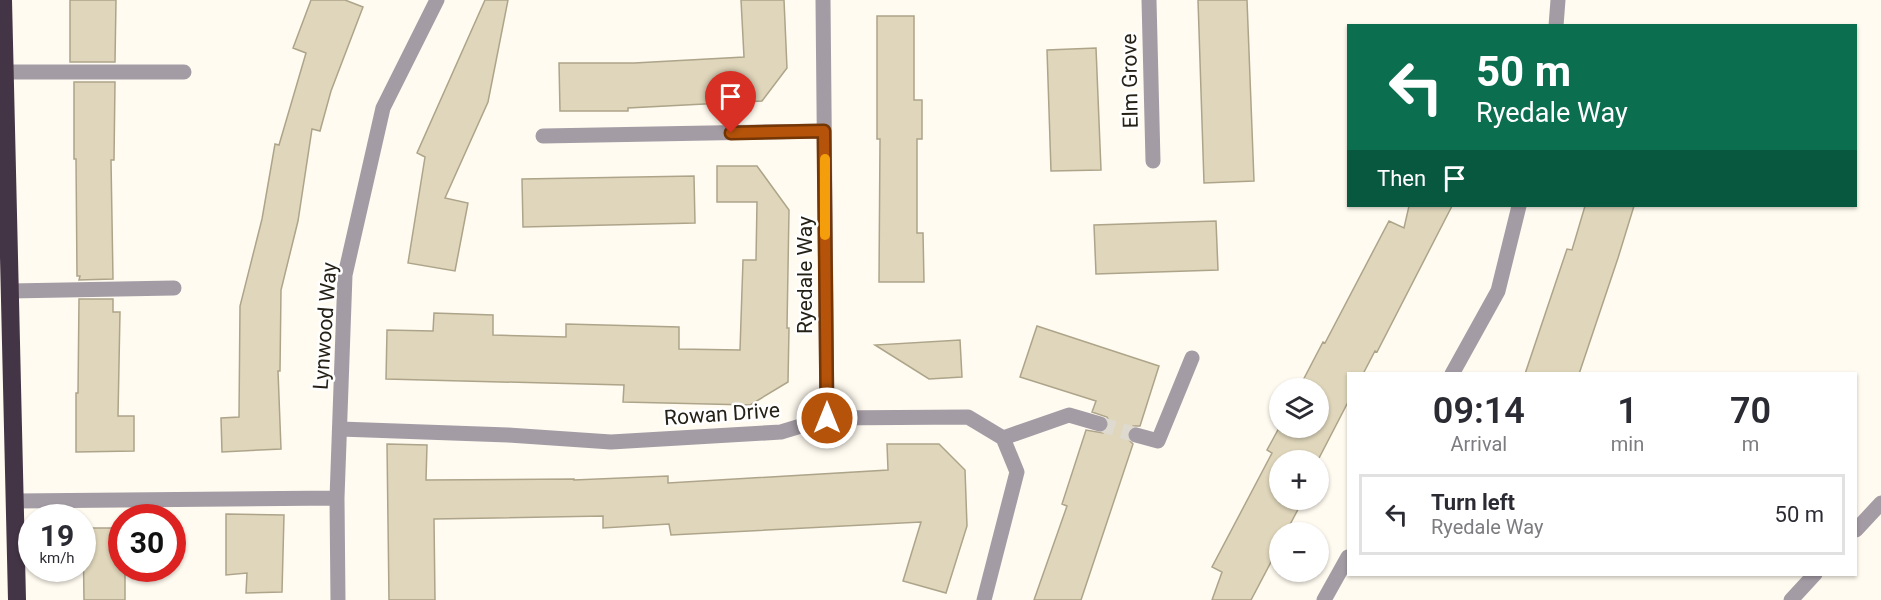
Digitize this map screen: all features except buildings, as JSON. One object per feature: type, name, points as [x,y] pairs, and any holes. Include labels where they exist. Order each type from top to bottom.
[{"type":"highway","points":[[3,0],[17,600]]},
{"type":"street","name":"Lynwood Way","points":[[338,600],[337,498],[345,275],[383,108],[437,0]]},
{"type":"street","name":"Ryedale Way","points":[[824,0],[827,418]]},
{"type":"street","name":"Elm Grove","points":[[1149,0],[1153,160]]},
{"type":"street","points":[[1556,24],[1558,0]]},
{"type":"street","points":[[5,72],[184,72]]},
{"type":"street","points":[[543,136],[824,131]]},
{"type":"street","points":[[1453,372],[1498,291],[1519,207]]},
{"type":"street","points":[[10,291],[174,288]]},
{"type":"street","points":[[1137,435],[1158,441],[1192,358]]},
{"type":"street","points":[[984,600],[1017,472],[1002,438],[1069,415],[1100,424]]},
{"type":"street","name":"Rowan Drive","points":[[340,429],[508,435],[611,442],[781,432],[827,418],[968,417],[1002,438]]},
{"type":"street","points":[[16,501],[337,498]]},
{"type":"street","points":[[1857,529],[1881,503]]},
{"type":"street","points":[[1324,600],[1347,559]]},
{"type":"street","points":[[1791,600],[1813,576]]},
{"type":"tunnel","points":[[1100,424],[1136,435]]},
{"type":"slow traffic","points":[[825,159],[825,235]]},
{"type":"route","points":[[731,133],[824,131],[827,418]]}]
